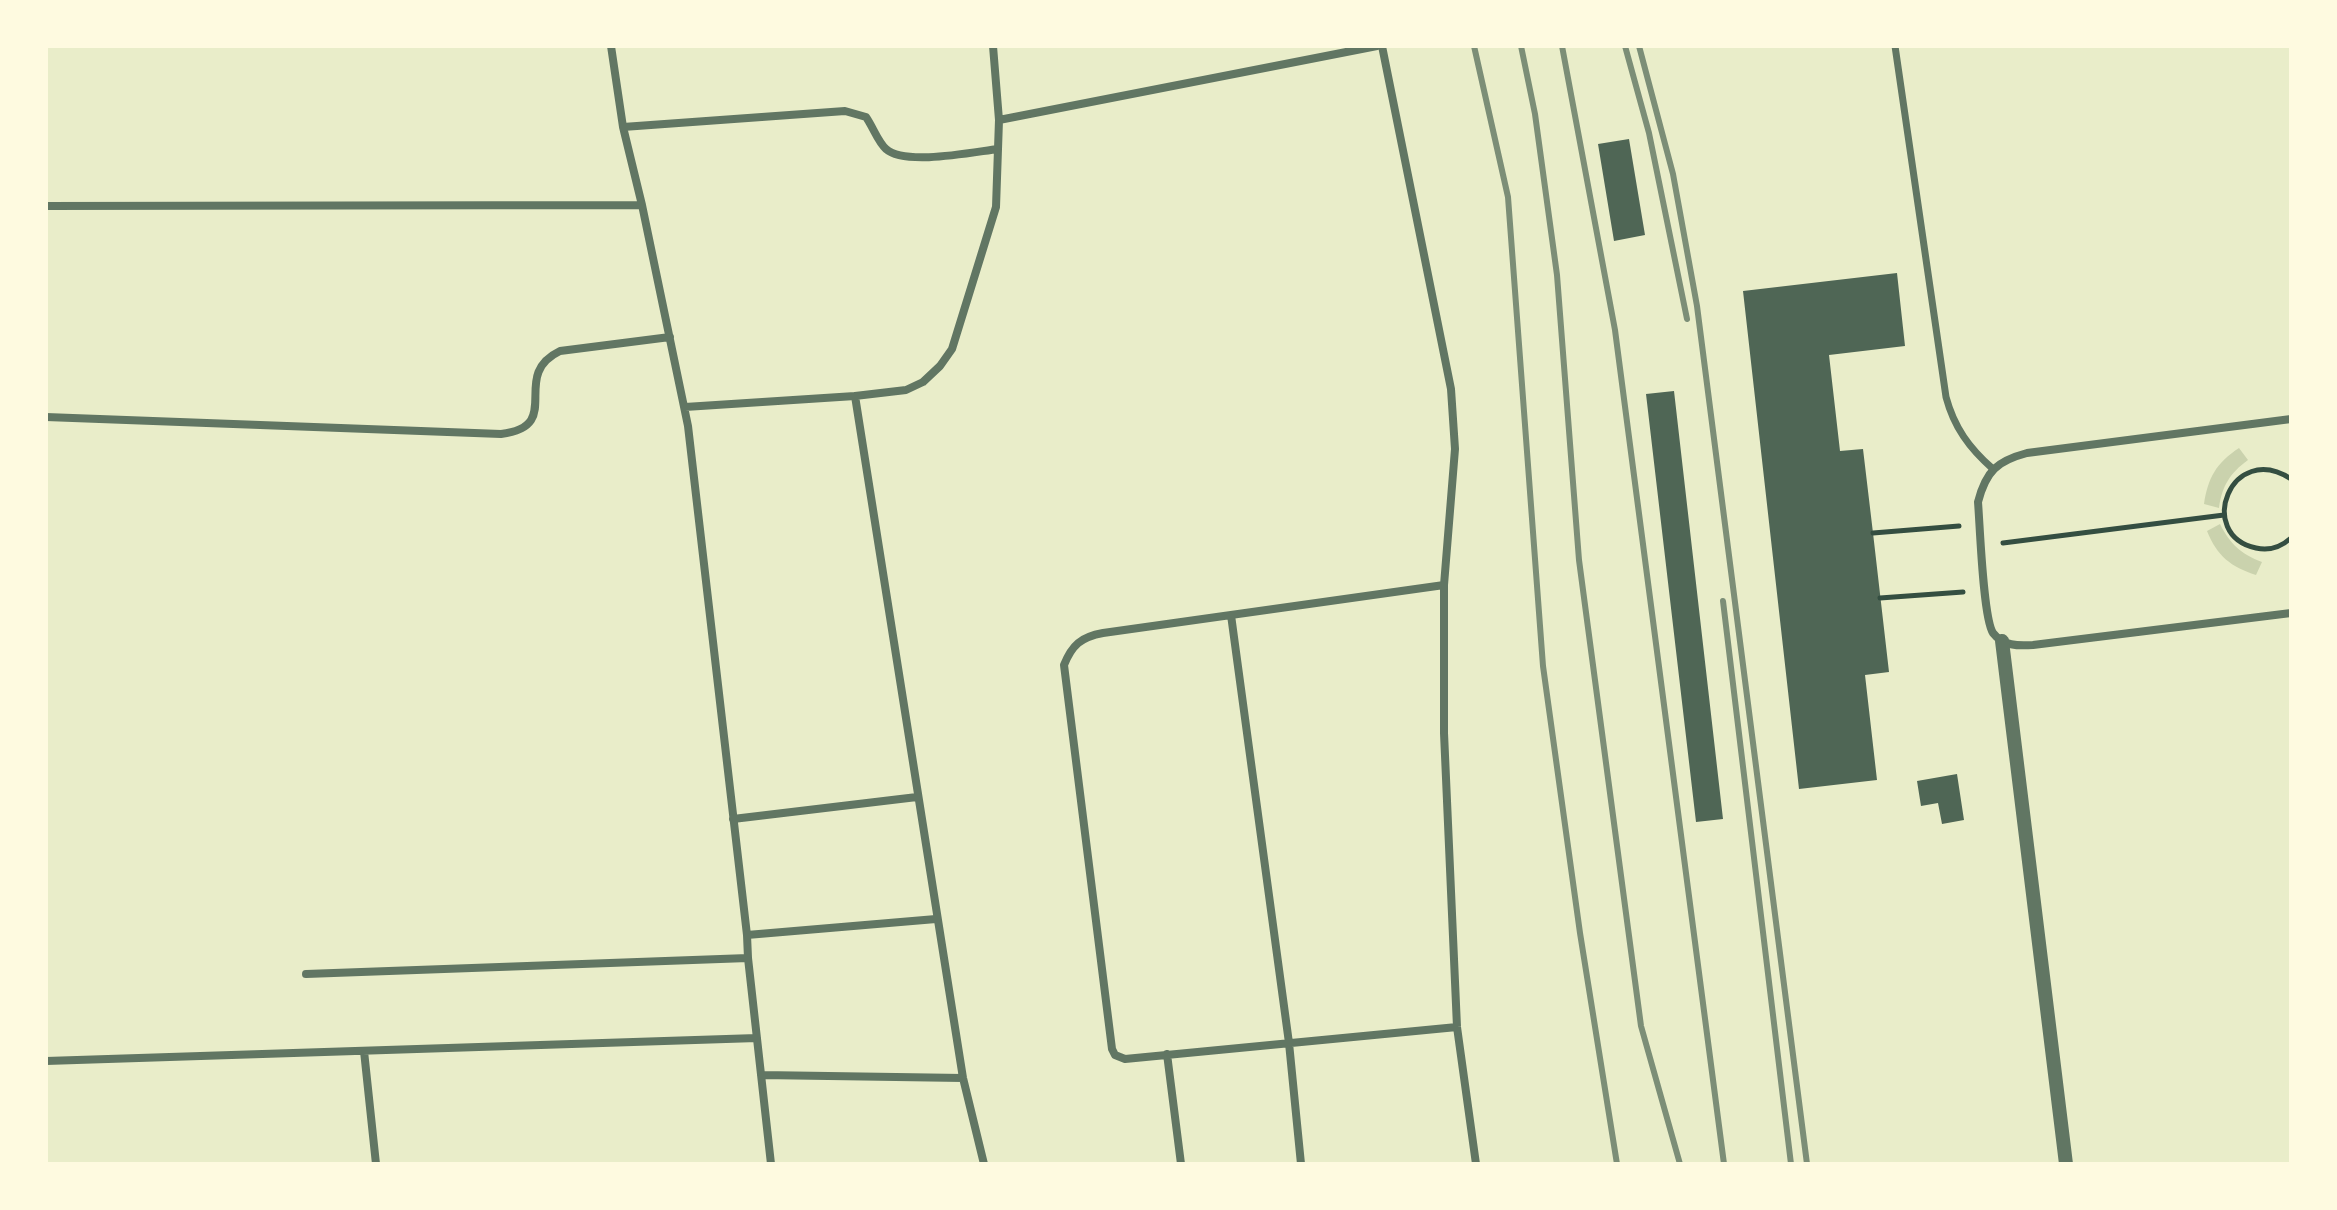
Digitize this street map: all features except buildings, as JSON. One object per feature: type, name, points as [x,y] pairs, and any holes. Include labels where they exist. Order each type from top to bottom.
[{"type":"street","points":[[611,46],[623,127],[685,407],[771,1164]]},
{"type":"street","points":[[685,407],[906,390],[923,382],[940,366],[952,349],[996,207],[999,120],[993,46]]},
{"type":"street","points":[[999,120],[1379,46],[1451,389],[1455,449],[1444,585],[1444,733],[1457,1027],[1476,1164]]},
{"type":"street","points":[[1895,46],[1946,397],[1957,428],[1993,469]]},
{"type":"street","points":[[623,127],[845,111],[866,117],[883,147],[893,155],[914,157],[998,149]]},
{"type":"street","points":[[46,206],[642,205]]},
{"type":"street","points":[[46,417],[501,434],[517,432],[529,424],[537,407],[535,376],[550,356],[560,351],[670,337]]},
{"type":"street","points":[[855,396],[936,919],[963,1078],[984,1164]]},
{"type":"street","points":[[2291,419],[2027,453],[2009,458],[1993,469],[1982,484],[1978,502],[1989,625],[2002,641],[2012,645],[2291,613]]},
{"type":"street","points":[[1444,585],[1103,633],[1085,637],[1071,649],[1064,665],[1115,1055],[1125,1059],[1457,1027]]},
{"type":"street","points":[[1231,615],[1289,1043],[1301,1164]]},
{"type":"street","points":[[2002,641],[2066,1164]]},
{"type":"street","points":[[733,819],[917,797]]},
{"type":"street","points":[[747,935],[936,919]]},
{"type":"street","points":[[306,974],[748,958]]},
{"type":"street","points":[[46,1061],[757,1038]]},
{"type":"street","points":[[364,1051],[376,1164]]},
{"type":"street","points":[[1167,1054],[1181,1164]]},
{"type":"street","points":[[761,1075],[963,1078]]},
{"type":"path","points":[[2291,479],[2269,469],[2245,474],[2228,491],[2224,503],[2228,528],[2246,545],[2271,549],[2291,538]]},
{"type":"path","points":[[1982,546],[2224,515]]},
{"type":"path","points":[[1873,533],[1979,525]]},
{"type":"path","points":[[1880,598],[1985,591]]},
{"type":"green space","points":[[2239,448],[2248,460],[2228,481],[2219,508],[2204,504],[2214,472],[2224,459]]},
{"type":"green space","points":[[2220,524],[2237,548],[2262,562],[2256,575],[2232,564],[2215,547],[2207,531]]},
{"type":"railway","points":[[1474,46],[1508,197],[1543,666],[1580,933],[1617,1164]]},
{"type":"railway","points":[[1521,46],[1535,114],[1557,275],[1579,560],[1641,1026],[1680,1164]]},
{"type":"railway","points":[[1562,46],[1615,330],[1724,1164]]},
{"type":"railway","points":[[1625,46],[1649,133],[1687,319]]},
{"type":"railway","points":[[1639,46],[1673,174],[1697,306],[1807,1164]]},
{"type":"railway","points":[[1723,601],[1791,1164]]}]
